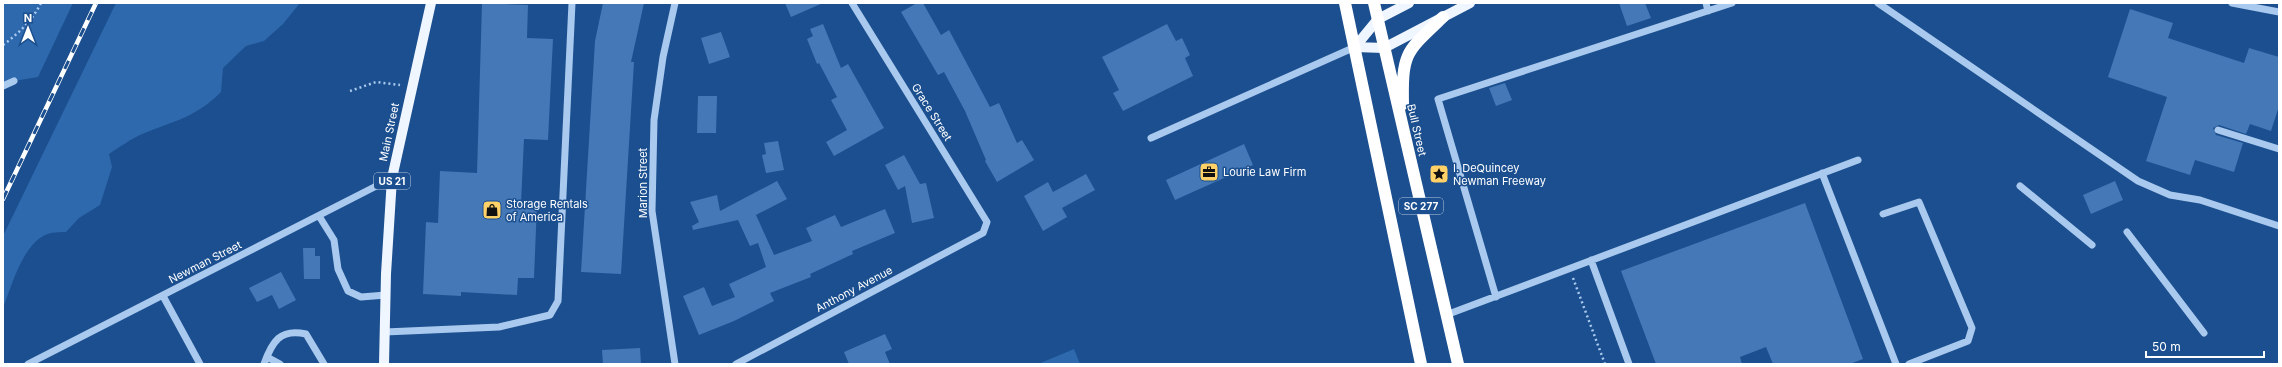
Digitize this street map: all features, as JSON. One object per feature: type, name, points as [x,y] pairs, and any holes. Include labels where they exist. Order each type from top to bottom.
[{"type":"highway","name":"SC 277","points":[[1345,3],[1421,364]]},
{"type":"highway","name":"SC 277","points":[[1374,3],[1378,19]]},
{"type":"highway","points":[[1403,129],[1402,72],[1406,57],[1417,41],[1443,17]]},
{"type":"highway","name":"Bull Street","points":[[1378,19],[1458,364]]},
{"type":"main road","name":"Main Street","points":[[384,364],[392,178],[411,87],[431,3]]},
{"type":"main road","points":[[1355,47],[1378,19],[1409,3]]},
{"type":"main road","points":[[1355,47],[1384,48],[1470,3]]},
{"type":"street","points":[[385,332],[499,327],[550,314],[558,301],[572,3]]},
{"type":"street","name":"Marion Street","points":[[675,3],[663,57],[654,120],[652,211],[675,364]]},
{"type":"street","name":"Grace Street","points":[[852,3],[987,222],[983,233]]},
{"type":"street","points":[[1706,3],[1708,11]]},
{"type":"street","points":[[1496,297],[1438,99],[1732,3]]},
{"type":"street","points":[[1878,3],[2138,181],[2170,195],[2200,200],[2279,226]]},
{"type":"street","points":[[2232,3],[2279,12]]},
{"type":"street","points":[[1151,138],[1355,47]]},
{"type":"street","points":[[3,86],[14,81]]},
{"type":"street","points":[[2218,130],[2279,149]]},
{"type":"street","points":[[1446,315],[1858,160]]},
{"type":"street","points":[[1822,173],[1896,364]]},
{"type":"street","name":"Newman Street","points":[[28,364],[392,178]]},
{"type":"street","points":[[2020,186],[2092,245]]},
{"type":"street","points":[[1883,214],[1920,202],[1972,328],[1968,341],[1912,364]]},
{"type":"street","points":[[319,216],[334,240],[338,269],[348,291],[361,297],[386,295]]},
{"type":"street","points":[[2127,232],[2204,333]]},
{"type":"street","name":"Anthony Avenue","points":[[736,364],[983,233]]},
{"type":"street","points":[[1591,260],[1629,364]]},
{"type":"street","points":[[163,296],[200,364]]},
{"type":"street","points":[[264,364],[275,340],[283,335],[295,332],[306,334],[324,364]]},
{"type":"street","points":[[267,357],[280,364]]},
{"type":"path","points":[[3,45],[18,33],[36,14],[41,3]]},
{"type":"path","points":[[350,91],[376,82],[411,87]]},
{"type":"path","points":[[1569,268],[1605,364]]},
{"type":"shaded area","points":[[3,3],[73,3],[38,77],[14,81],[3,86]]},
{"type":"shaded area","points":[[116,3],[300,3],[283,24],[264,41],[246,46],[223,68],[221,92],[201,109],[181,119],[138,136],[109,154],[112,167],[100,205],[79,218],[66,232],[51,233],[42,237],[33,244],[20,264],[3,308],[3,236]]},
{"type":"shaded area","points":[[1074,349],[1080,364],[1038,364]]},
{"type":"building","points":[[482,3],[528,5],[527,38],[553,39],[548,140],[524,139],[521,203],[537,204],[534,278],[518,278],[517,295],[461,292],[461,296],[423,294],[426,222],[438,223],[440,171],[477,173]]},
{"type":"building","points":[[603,3],[644,3],[631,62],[634,62],[621,274],[581,272],[595,41]]},
{"type":"building","points":[[785,3],[823,3],[791,17]]},
{"type":"building","points":[[917,3],[923,3],[941,35],[949,30],[990,107],[999,103],[1017,143],[1022,140],[1034,160],[997,182],[985,161],[986,160],[965,111],[944,72],[938,75],[901,12]]},
{"type":"building","points":[[1619,3],[1645,3],[1651,18],[1627,26]]},
{"type":"building","points":[[2130,9],[2173,23],[2168,38],[2244,63],[2249,48],[2279,57],[2279,106],[2271,131],[2250,124],[2246,134],[2219,125],[2213,128],[2216,135],[2243,143],[2234,172],[2195,160],[2190,175],[2146,161],[2167,97],[2108,77]]},
{"type":"building","points":[[823,24],[841,68],[848,64],[884,128],[834,156],[826,142],[847,130],[831,100],[837,97],[819,63],[817,64],[807,39],[813,36],[810,29]]},
{"type":"building","points":[[1167,24],[1176,41],[1182,38],[1190,55],[1185,58],[1193,76],[1123,111],[1113,93],[1119,90],[1102,57]]},
{"type":"building","points":[[721,32],[730,57],[709,64],[701,38]]},
{"type":"building","points":[[1505,83],[1512,100],[1496,106],[1489,88]]},
{"type":"building","points":[[698,96],[717,96],[716,133],[697,133]]},
{"type":"building","points":[[778,141],[784,170],[766,173],[762,155],[766,154],[764,143]]},
{"type":"building","name":"Lourie Law Firm","points":[[1244,144],[1253,165],[1175,200],[1166,180]]},
{"type":"building","points":[[904,155],[920,184],[926,183],[934,218],[912,223],[905,186],[898,190],[885,165]]},
{"type":"building","points":[[1086,174],[1095,190],[1062,208],[1067,217],[1043,231],[1024,196],[1048,182],[1053,192]]},
{"type":"building","points":[[777,181],[787,199],[756,215],[774,255],[812,241],[806,228],[835,215],[841,227],[885,209],[895,233],[852,251],[853,254],[810,274],[811,277],[770,293],[774,301],[734,321],[699,335],[683,296],[704,287],[712,306],[735,297],[729,284],[766,267],[758,243],[750,246],[738,220],[693,230],[692,226],[699,222],[690,202],[717,195],[720,211]]},
{"type":"building","points":[[2115,181],[2123,200],[2091,214],[2083,195]]},
{"type":"building","points":[[1805,203],[1863,359],[1850,364],[1773,364],[1766,347],[1740,357],[1742,364],[1656,364],[1621,271]]},
{"type":"building","points":[[303,248],[315,248],[315,256],[320,256],[320,279],[304,279]]},
{"type":"building","points":[[281,272],[296,300],[279,309],[272,295],[257,302],[249,288]]},
{"type":"building","points":[[885,334],[892,349],[885,352],[890,364],[849,364],[844,352]]},
{"type":"building","points":[[640,348],[641,364],[603,364],[602,350]]},
{"type":"railway","points":[[3,199],[96,3]]},
{"type":"place","name":"Lourie Law Firm","points":[[1209,172]]},
{"type":"place","name":"I. DeQuincey Newman Freeway","points":[[1439,174]]},
{"type":"place","name":"Storage Rentals of America","points":[[492,210]]}]
